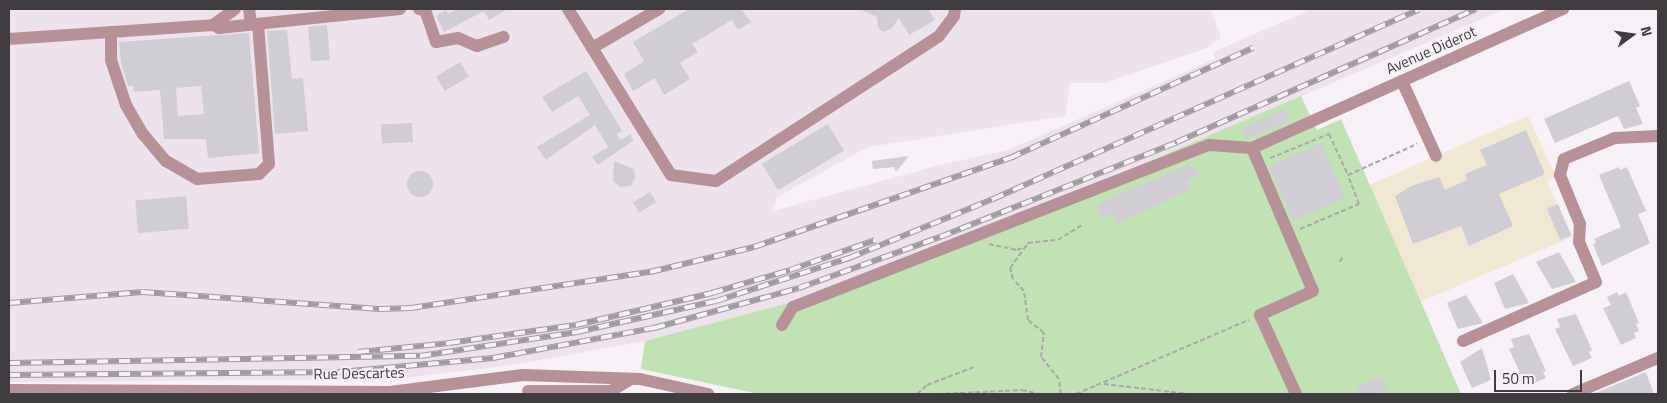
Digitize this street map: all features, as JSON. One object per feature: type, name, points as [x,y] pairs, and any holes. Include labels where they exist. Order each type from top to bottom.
[{"type":"street","points":[[213,25],[235,9]]},
{"type":"street","points":[[111,32],[111,60],[126,105],[143,134],[166,161],[197,180],[260,174],[269,164],[254,24],[249,9]]},
{"type":"street","points":[[9,39],[213,25],[219,28],[400,9]]},
{"type":"street","points":[[419,9],[426,10],[436,42],[458,38],[478,46],[503,37]]},
{"type":"street","points":[[568,9],[671,175],[716,181],[939,36],[954,16],[955,9]]},
{"type":"street","points":[[592,48],[659,9]]},
{"type":"street","name":"Avenue Diderot","points":[[1252,148],[1562,9]]},
{"type":"street","points":[[1402,81],[1436,156]]},
{"type":"street","points":[[1463,341],[1596,282],[1579,242],[1580,224],[1560,175],[1564,159],[1615,138],[1658,136]]},
{"type":"street","points":[[782,325],[793,307],[1208,145],[1252,148],[1313,291],[1260,315],[1296,394]]},
{"type":"street","points":[[1573,394],[1658,358]]},
{"type":"street","name":"Rue Descartes","points":[[9,390],[390,392],[523,375],[631,379],[708,394]]},
{"type":"street","points":[[528,391],[610,391],[631,379]]},
{"type":"path","points":[[1258,163],[1329,134],[1348,175],[1359,204],[1288,234]]},
{"type":"path","points":[[1348,175],[1428,139]]},
{"type":"path","points":[[1061,394],[1059,379],[1041,357],[1044,333],[1028,320],[1024,291],[1010,273],[1010,268],[1034,240],[1058,240],[1082,224]]},
{"type":"path","points":[[989,244],[1016,250],[1027,246]]},
{"type":"path","points":[[1340,262],[1343,256]]},
{"type":"path","points":[[1076,394],[1260,315]]},
{"type":"path","points":[[917,394],[927,385],[974,367]]},
{"type":"path","points":[[1103,384],[1189,394]]},
{"type":"path","points":[[938,394],[1022,390],[1039,394]]},
{"type":"shaded area","points":[[9,9],[1211,9],[1221,38],[1207,48],[1105,83],[1070,83],[1065,116],[868,147],[777,197],[773,211],[936,166],[1008,150],[1215,59],[1213,52],[1312,9],[1505,9],[996,227],[804,299],[645,341],[513,365],[397,379],[9,382]]},
{"type":"shaded area","points":[[1528,116],[1556,177],[1547,181],[1572,237],[1420,302],[1369,185]]},
{"type":"green space","points":[[1301,96],[1317,130],[1341,119],[1461,394],[759,394],[641,369],[645,341],[804,299],[996,227]]},
{"type":"building","points":[[457,9],[508,9],[489,20],[484,11],[444,32],[436,16],[446,10],[448,14]]},
{"type":"building","points":[[689,9],[741,9],[751,22],[738,30],[732,20],[692,44],[698,52],[680,63],[690,79],[664,95],[655,78],[633,91],[624,74],[644,61],[633,42]]},
{"type":"building","points":[[859,9],[928,9],[935,20],[909,35],[899,18],[891,29],[883,32],[878,28],[877,17]]},
{"type":"building","points":[[327,25],[330,60],[311,62],[308,27]]},
{"type":"building","points":[[287,30],[292,79],[303,78],[308,131],[275,134],[267,31]]},
{"type":"building","points":[[249,33],[259,153],[208,158],[206,139],[164,139],[160,90],[134,92],[133,86],[128,86],[121,63],[119,42]],"holes":[[[201,86],[204,114],[178,116],[176,88]]]},
{"type":"building","points":[[460,62],[469,77],[445,91],[436,76]]},
{"type":"building","points":[[586,71],[622,131],[616,134],[621,140],[630,134],[634,140],[598,165],[592,157],[608,147],[595,125],[546,160],[537,147],[590,115],[578,96],[552,112],[542,97]]},
{"type":"building","points":[[1629,81],[1640,106],[1636,108],[1643,124],[1624,129],[1618,116],[1555,143],[1544,119]]},
{"type":"building","points":[[1284,109],[1289,122],[1246,139],[1242,131],[1250,125]]},
{"type":"building","points":[[412,123],[413,142],[382,144],[381,125]]},
{"type":"building","points":[[828,124],[844,151],[778,190],[762,164]]},
{"type":"building","points":[[1526,130],[1545,174],[1499,194],[1513,226],[1469,246],[1461,226],[1413,244],[1395,196],[1411,186],[1439,177],[1445,190],[1467,180],[1465,174],[1487,165],[1480,150]]},
{"type":"building","points":[[1321,143],[1345,198],[1293,221],[1269,166]]},
{"type":"building","points":[[909,156],[896,172],[894,167],[873,169],[872,161]]},
{"type":"building","points":[[614,161],[634,169],[635,178],[631,186],[620,187],[613,181]]},
{"type":"building","points":[[1188,165],[1195,168],[1199,175],[1186,181],[1191,189],[1117,224],[1113,213],[1101,218],[1098,206],[1103,201]]},
{"type":"building","points":[[1619,167],[1620,170],[1627,167],[1646,211],[1638,214],[1650,243],[1602,266],[1593,244],[1596,243],[1594,239],[1621,227],[1599,175]]},
{"type":"building","points":[[420,171],[429,175],[433,184],[429,193],[420,197],[411,193],[407,184],[411,175]]},
{"type":"building","points":[[650,192],[656,202],[639,213],[633,202]]},
{"type":"building","points":[[186,196],[189,229],[138,233],[135,200]]},
{"type":"building","points":[[1558,204],[1571,235],[1560,240],[1547,209]]},
{"type":"building","points":[[1559,252],[1576,282],[1552,289],[1536,262]]},
{"type":"building","points":[[1513,274],[1529,303],[1505,309],[1494,283]]},
{"type":"building","points":[[1617,292],[1619,296],[1626,292],[1639,323],[1636,324],[1639,331],[1634,333],[1636,338],[1621,345],[1603,308],[1611,305],[1607,297]]},
{"type":"building","points":[[1466,295],[1483,323],[1458,329],[1447,303]]},
{"type":"building","points":[[1576,314],[1592,350],[1589,352],[1592,358],[1573,366],[1555,329],[1560,327],[1557,319]]},
{"type":"building","points":[[1529,334],[1546,371],[1543,372],[1546,378],[1526,386],[1509,349],[1514,347],[1511,339]]},
{"type":"building","points":[[1482,348],[1491,380],[1472,388],[1460,362]]},
{"type":"building","points":[[1646,372],[1654,394],[1593,394]]},
{"type":"building","points":[[1382,376],[1388,392],[1360,394],[1357,387]]},
{"type":"railway","points":[[9,363],[420,356],[577,332],[716,301],[849,258],[993,199],[1419,9]]},
{"type":"railway","points":[[9,375],[340,372],[493,358],[654,328],[799,288],[940,237],[1177,142],[1476,9]]},
{"type":"railway","points":[[9,303],[143,292],[379,309],[411,308],[650,272],[754,247],[1010,158],[1253,48]]},
{"type":"railway","points":[[358,352],[449,343],[576,325],[712,293],[790,270],[875,240]]}]
